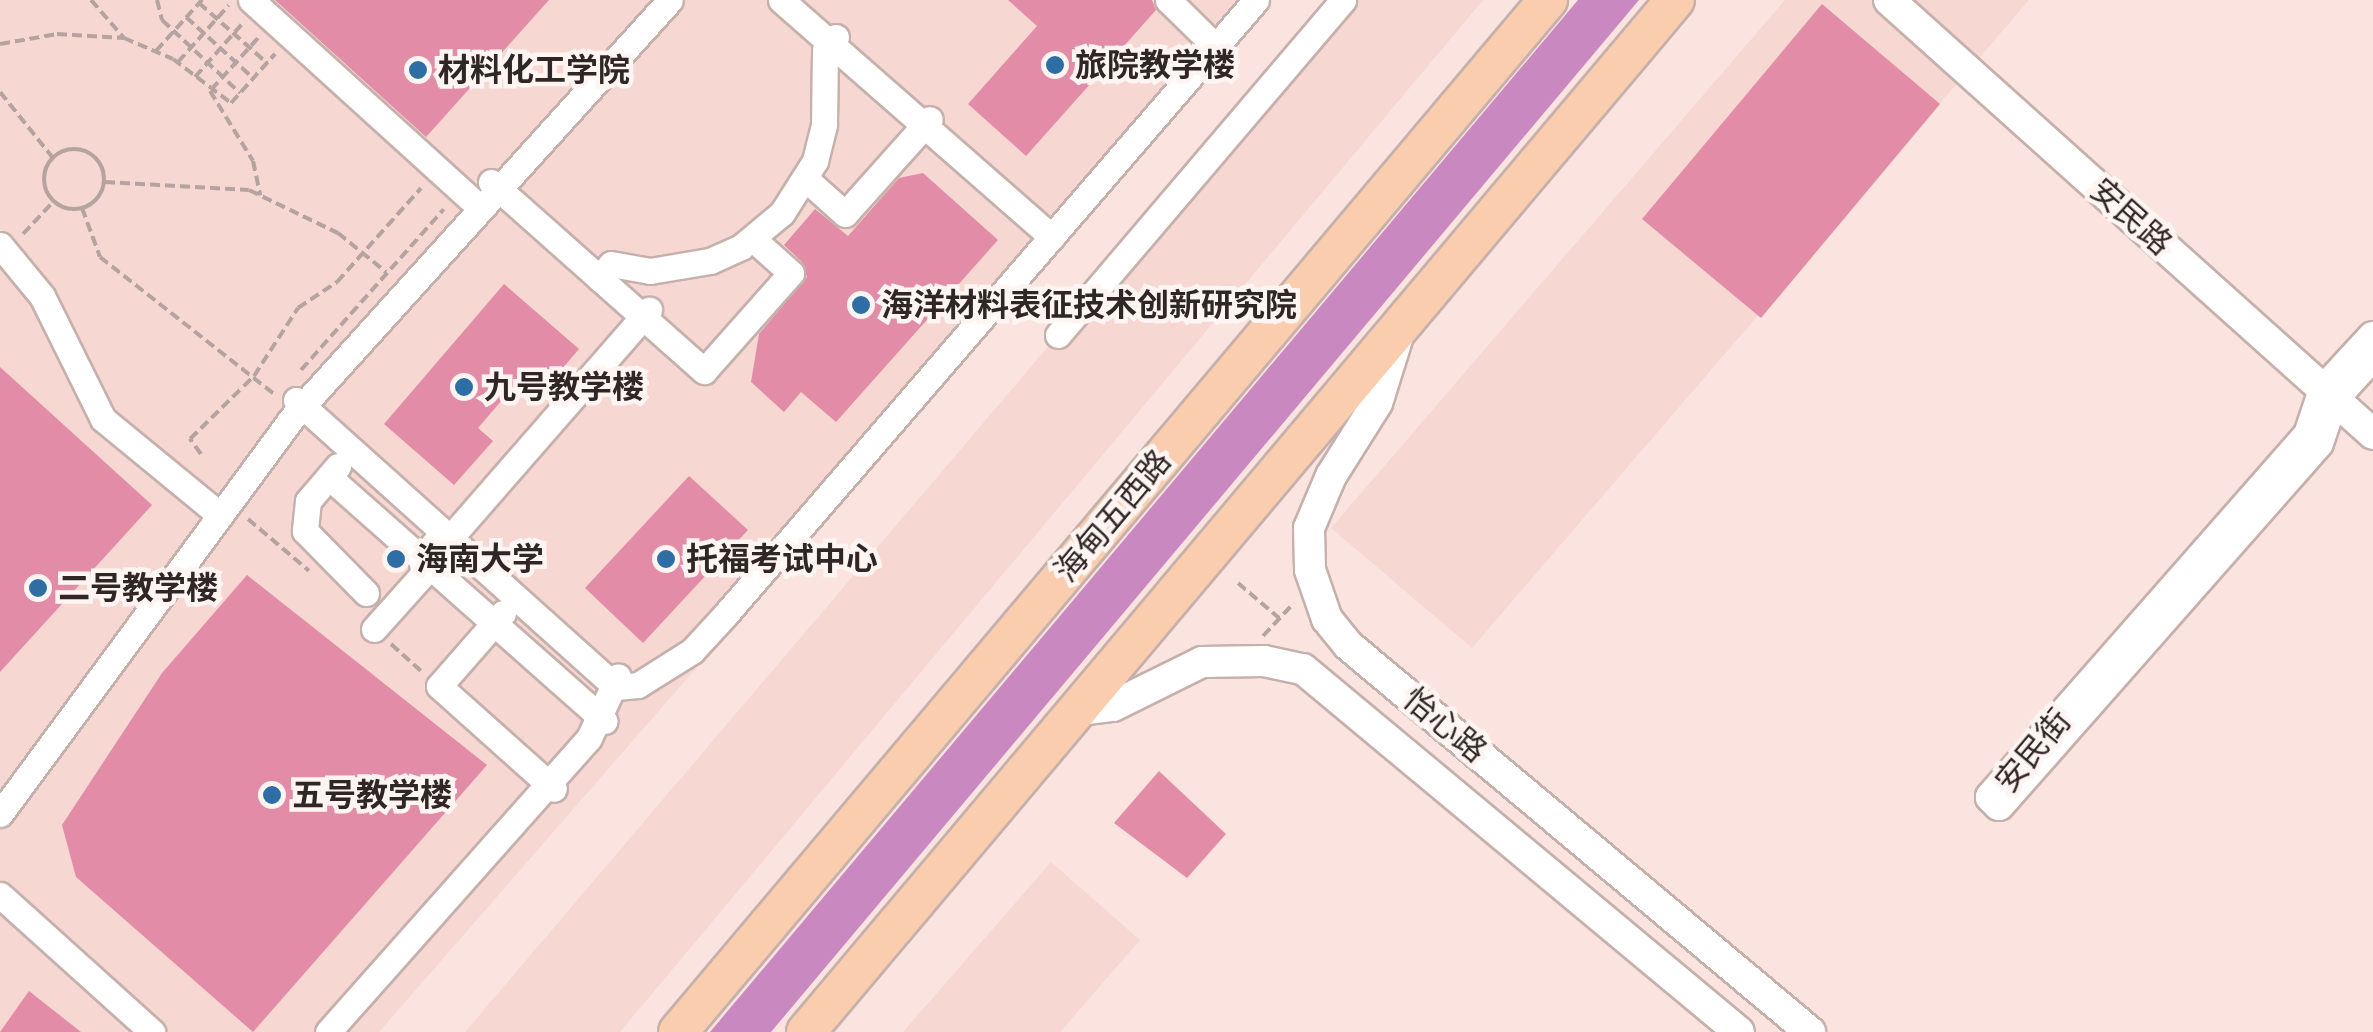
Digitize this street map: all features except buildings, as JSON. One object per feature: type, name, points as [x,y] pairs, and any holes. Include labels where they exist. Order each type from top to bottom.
[{"type":"main road","name":"海甸五西路","points":[[678,1032],[1548,0]]},
{"type":"main road","points":[[806,1032],[1676,0]]},
{"type":"street","points":[[786,0],[1052,231]]},
{"type":"street","points":[[1168,0],[1216,41]]},
{"type":"street","points":[[1177,0],[1216,41]]},
{"type":"street","points":[[1216,41],[1245,0]]},
{"type":"street","points":[[340,1032],[551,786],[602,718],[618,683],[696,635],[1256,0]]},
{"type":"street","points":[[1058,335],[1343,0]]},
{"type":"street","name":"安民路","points":[[1889,0],[2332,391],[2373,421]]},
{"type":"street","name":"安民路","points":[[1904,0],[2332,391],[2373,434]]},
{"type":"street","points":[[0,814],[297,399],[661,2]]},
{"type":"street","points":[[244,6],[437,169],[490,190],[602,274],[710,364],[791,273],[753,239]]},
{"type":"street","points":[[602,274],[611,264],[674,270],[726,255],[753,239],[806,180],[824,124],[825,50],[834,40]]},
{"type":"street","points":[[806,180],[846,214],[928,122]]},
{"type":"street","points":[[2,252],[42,296],[103,419],[216,512]]},
{"type":"street","points":[[374,629],[424,573],[422,559],[437,540],[456,538],[650,317]]},
{"type":"street","name":"怡心路","points":[[1401,325],[1377,403],[1331,476],[1309,528],[1310,570],[1326,618],[1348,645],[1810,1032]]},
{"type":"street","name":"安民街","points":[[2373,336],[2332,391],[2310,434],[1991,797],[1999,805],[2318,443],[2332,391],[2373,355]]},
{"type":"street","points":[[297,399],[618,683]]},
{"type":"street","points":[[355,447],[308,501],[305,532],[366,593]]},
{"type":"street","points":[[328,477],[602,718]]},
{"type":"street","points":[[0,799],[216,512]]},
{"type":"street","points":[[520,595],[439,686],[551,786]]},
{"type":"street","name":"怡心路","points":[[1078,710],[1114,706],[1202,662],[1264,661],[1303,669],[1739,1032]]},
{"type":"street","points":[[328,1032],[551,786]]},
{"type":"street","points":[[2,900],[152,1032]]},
{"type":"path","points":[[90,0],[124,38]]},
{"type":"path","points":[[158,0],[173,32],[240,93]]},
{"type":"path","points":[[156,51],[200,2],[267,63]]},
{"type":"path","points":[[177,63],[217,18],[244,6]]},
{"type":"path","points":[[194,78],[234,34],[244,6]]},
{"type":"path","points":[[186,18],[254,78]]},
{"type":"path","points":[[210,91],[264,31]]},
{"type":"path","points":[[0,44],[56,34],[124,38],[177,63],[210,91],[231,102],[281,47]]},
{"type":"path","points":[[210,91],[253,162],[260,196]]},
{"type":"path","points":[[0,92],[53,158]]},
{"type":"path","points":[[84,150],[100,162],[105,182],[96,200],[82,208],[54,201],[44,183],[53,158],[84,150]]},
{"type":"path","points":[[202,454],[190,439],[254,376],[298,308],[337,282],[437,169]]},
{"type":"path","points":[[105,182],[234,187],[322,224],[387,273]]},
{"type":"path","points":[[2,252],[54,201]]},
{"type":"path","points":[[82,208],[100,257],[254,376],[297,399]]},
{"type":"path","points":[[108,572],[133,595]]},
{"type":"path","points":[[1238,583],[1279,618]]},
{"type":"path","points":[[1252,649],[1298,598]]},
{"type":"shaded area","name":"海南大学","points":[[0,0],[1267,0],[887,449],[379,1032],[0,1032]]},
{"type":"shaded area","points":[[1343,0],[1483,0],[620,1032],[465,1032]]},
{"type":"shaded area","points":[[1578,0],[1639,0],[771,1032],[710,1032]]},
{"type":"shaded area","points":[[1785,0],[2029,0],[1472,648],[1331,528]]},
{"type":"shaded area","points":[[1051,862],[1140,940],[1060,1032],[903,1032]]},
{"type":"place","name":"旅院教学楼","points":[[1055,65]]},
{"type":"place","name":"材料化工学院","points":[[418,70]]},
{"type":"place","name":"海洋材料表征技术创新研究院","points":[[861,305]]},
{"type":"place","name":"九号教学楼","points":[[464,387]]},
{"type":"place","name":"海南大学","points":[[396,559]]},
{"type":"place","name":"托福考试中心","points":[[666,559]]},
{"type":"place","name":"二号教学楼","points":[[38,588]]},
{"type":"place","name":"五号教学楼","points":[[272,795]]}]
